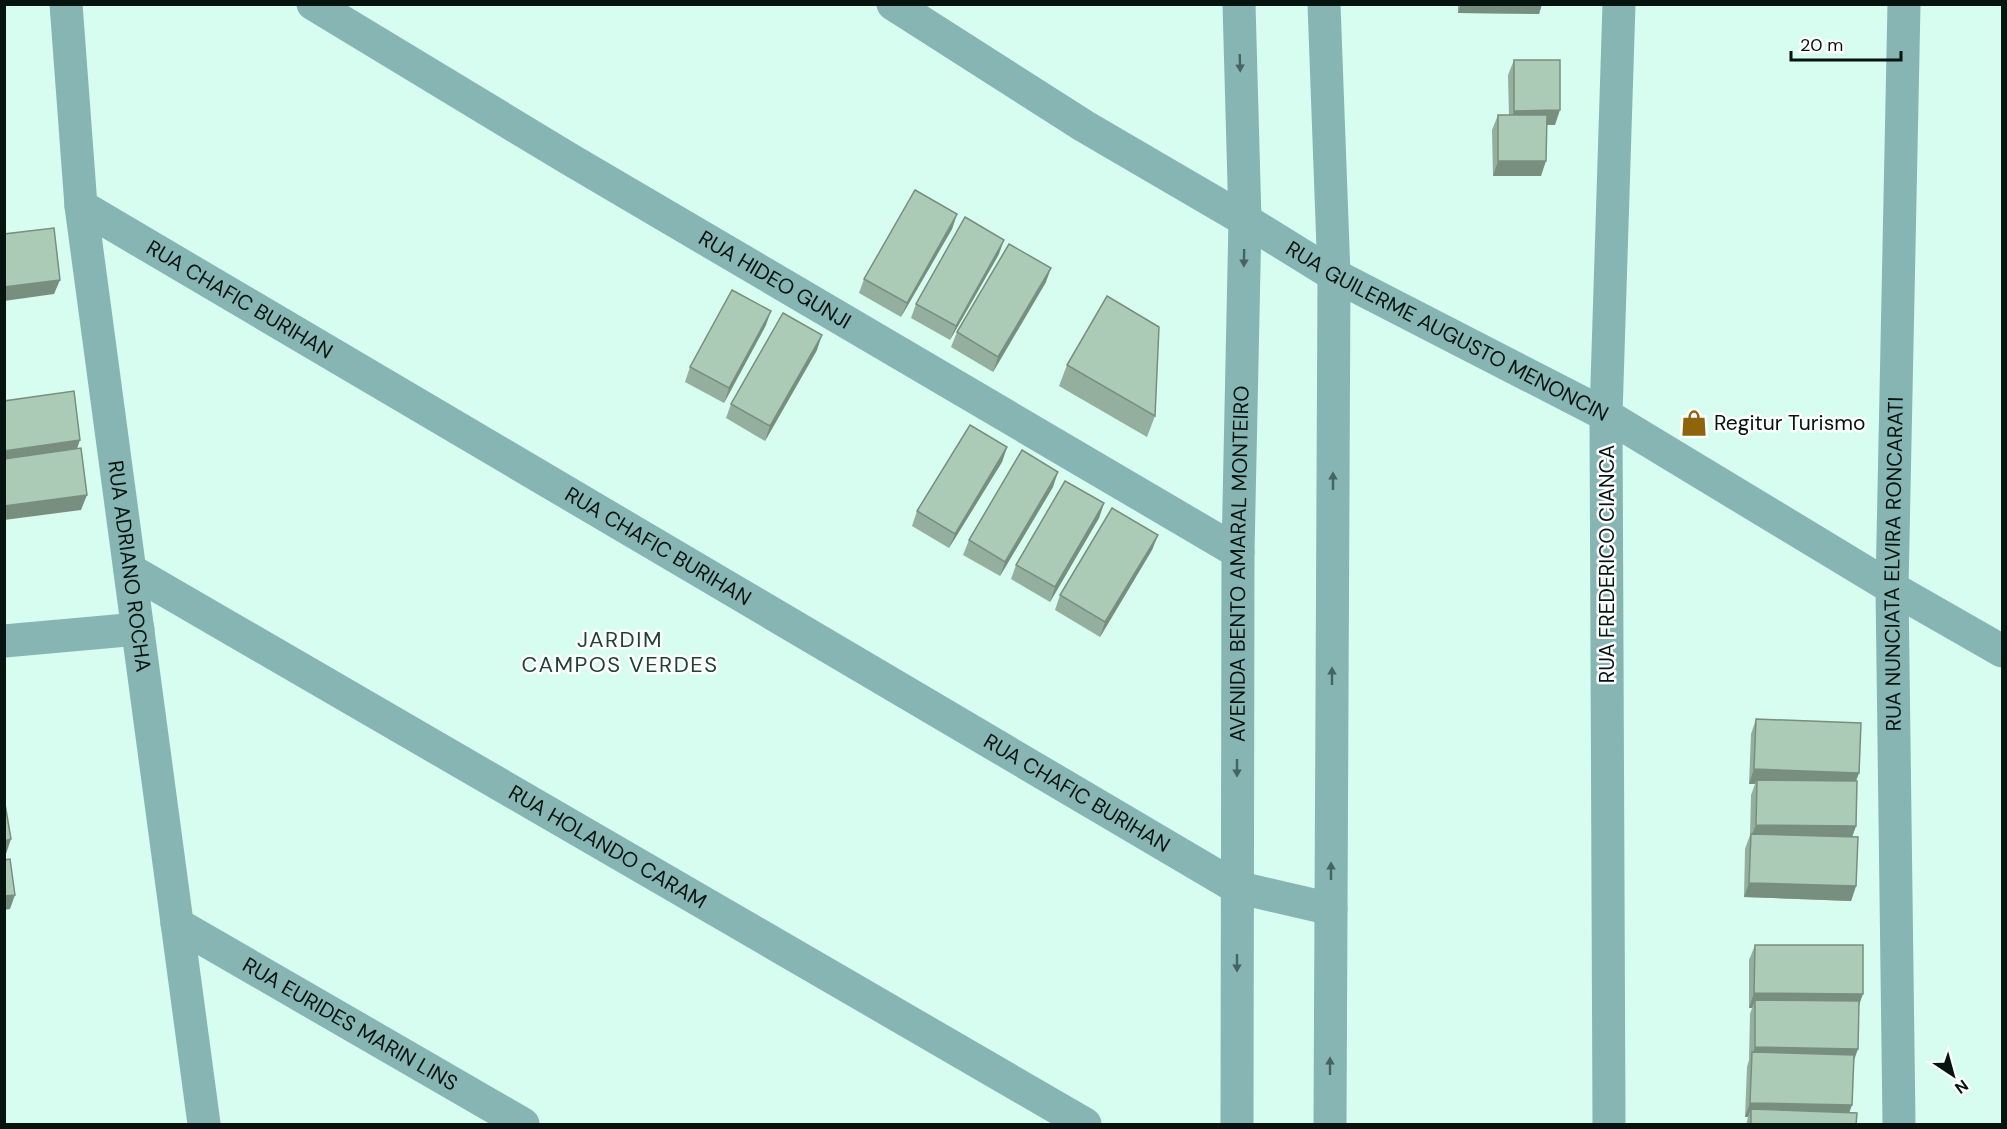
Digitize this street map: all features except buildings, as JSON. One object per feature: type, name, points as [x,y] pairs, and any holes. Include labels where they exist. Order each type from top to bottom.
[{"type":"street","name":"RUA ADRIANO ROCHA","points":[[66,4],[81,206],[204,1125]]},
{"type":"street","name":"RUA HIDEO GUNJI","points":[[313,4],[571,160],[1238,552]]},
{"type":"street","name":"RUA GUILERME AUGUSTO MENONCIN","points":[[893,4],[1084,126],[1334,275],[1606,415],[1892,588],[2002,651]]},
{"type":"street","name":"AVENIDA BENTO AMARAL MONTEIRO","points":[[1237,1125],[1238,552],[1245,220],[1239,4]]},
{"type":"street","points":[[1324,4],[1334,275],[1330,1125]]},
{"type":"street","name":"RUA FREDERICO CIANCA","points":[[1608,1125],[1606,415],[1619,4]]},
{"type":"street","name":"RUA NUNCIATA ELVIRA RONCARATI","points":[[1899,1125],[1892,588],[1904,4]]},
{"type":"street","name":"RUA CHAFIC BURIHAN","points":[[81,206],[1236,887],[1331,909]]},
{"type":"street","name":"RUA HOLANDO CARAM","points":[[130,570],[1085,1125]]},
{"type":"street","points":[[4,641],[138,629]]},
{"type":"street","name":"RUA EURIDES MARIN LINS","points":[[177,924],[508,1120]]},
{"type":"place","name":"Regitur Turismo","points":[[1694,423]]},
{"type":"district","name":"JARDIM CAMPOS VERDES","points":[[620,652]]}]
